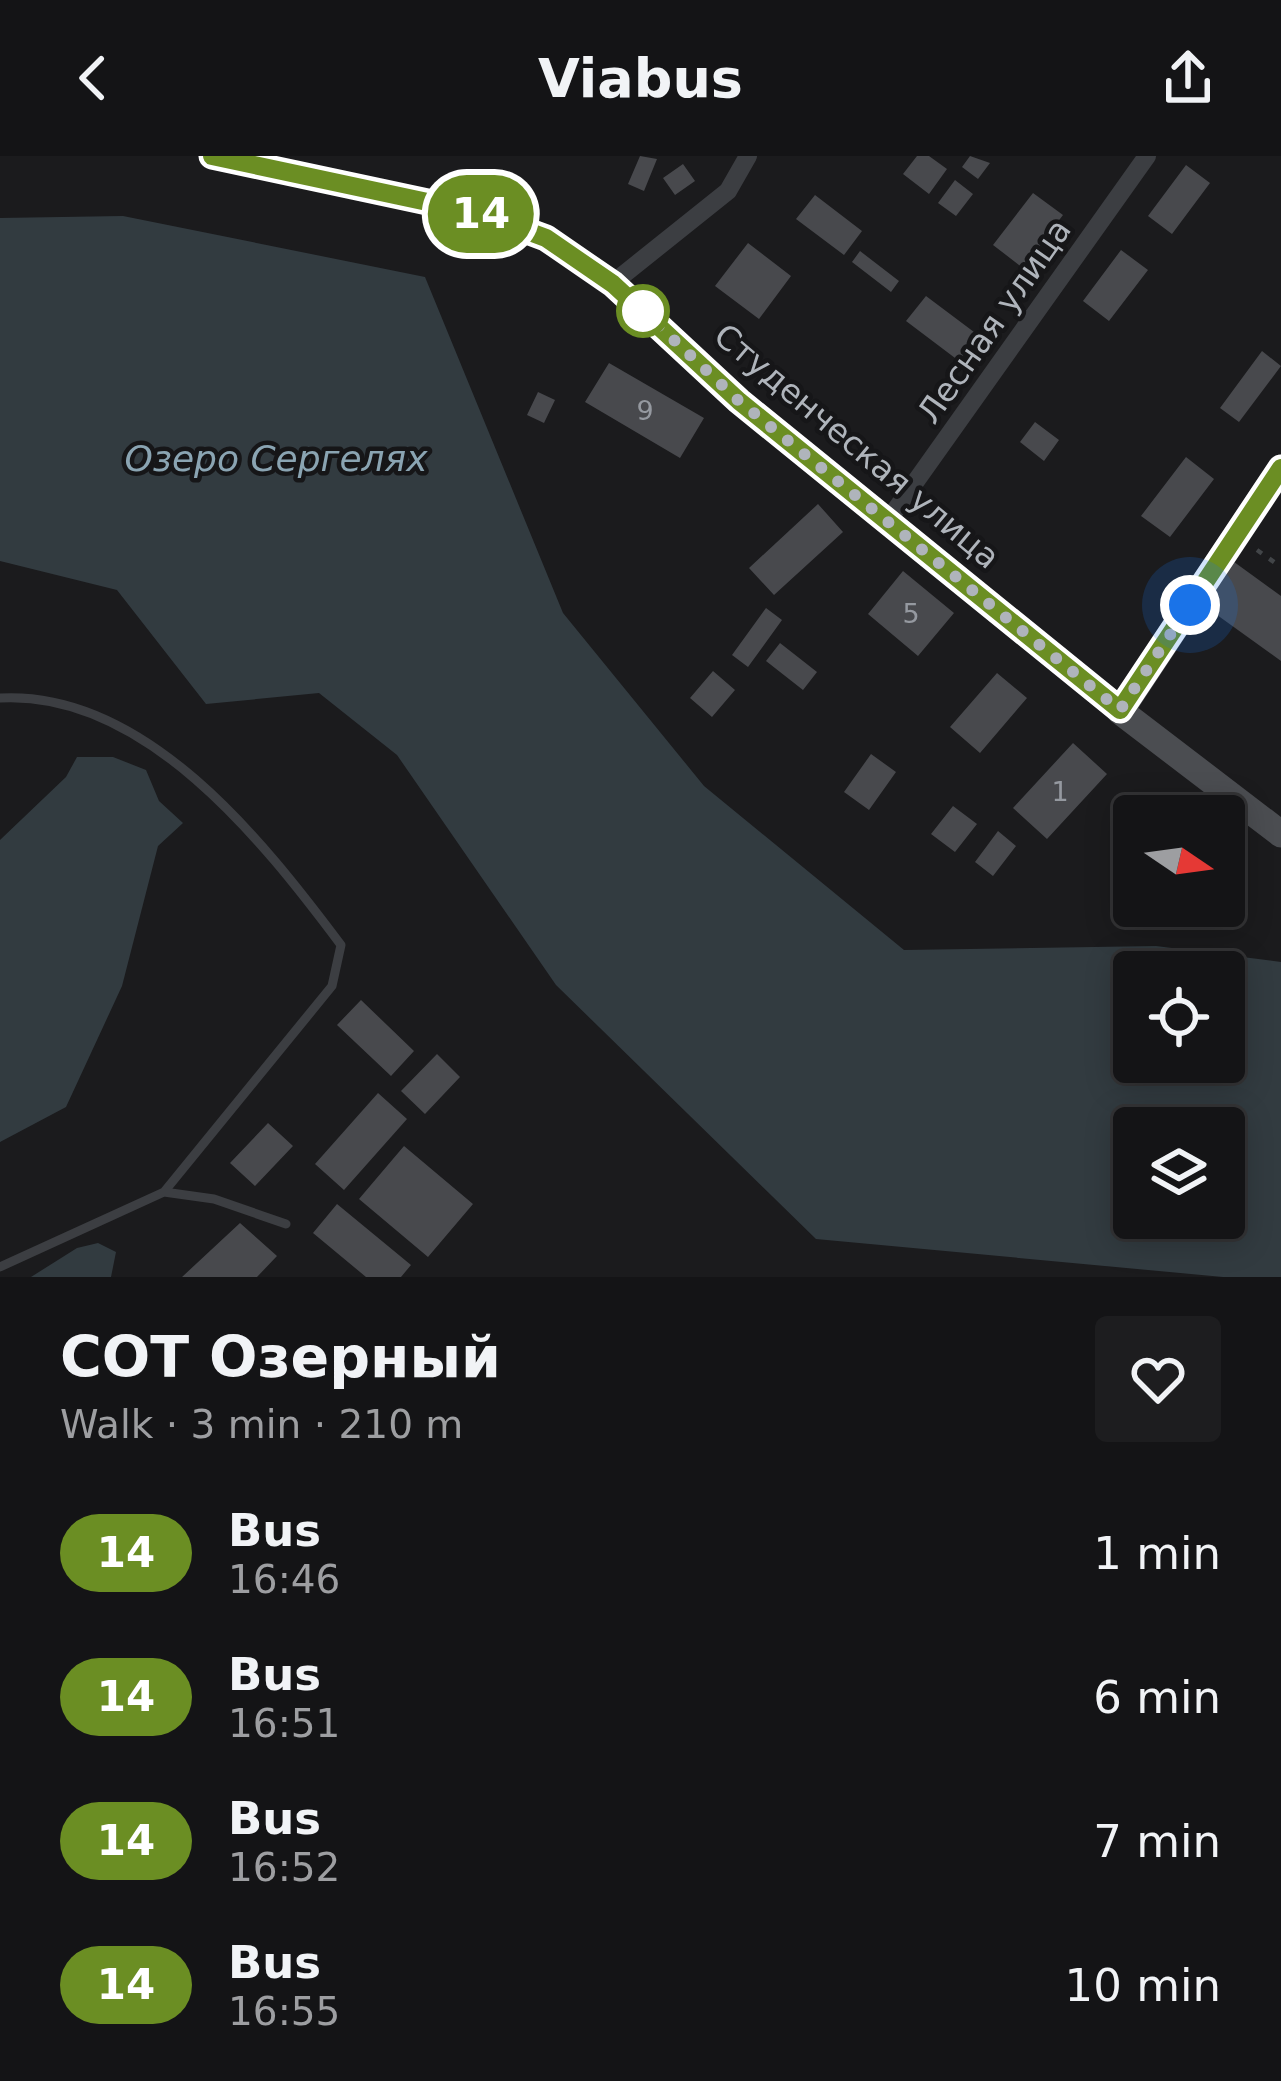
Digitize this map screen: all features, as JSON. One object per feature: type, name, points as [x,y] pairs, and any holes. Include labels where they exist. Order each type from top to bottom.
[{"type":"street","name":"Студенческая улица","points":[[212,156],[479,213],[546,238],[613,284],[739,401],[1120,710],[1281,834]]},
{"type":"street","points":[[613,284],[728,191],[748,156]]},
{"type":"street","name":"Лесная улица","points":[[889,519],[1147,156]]},
{"type":"street","points":[[1120,710],[1281,468]]},
{"type":"lane","points":[[0,698],[36,696],[110,721],[191,775],[274,856],[341,945],[332,986],[164,1192],[0,1267]]},
{"type":"lane","points":[[164,1192],[214,1199],[286,1224]]},
{"type":"water","name":"Озеро Сергелях","points":[[123,216],[425,277],[563,613],[704,786],[904,950],[1156,946],[1195,951],[1113,951],[1113,1083],[1245,1083],[1245,957],[1281,962],[1281,1277],[1223,1277],[816,1239],[556,985],[397,755],[319,693],[206,704],[117,590],[0,561],[0,218]]},
{"type":"water","points":[[77,757],[113,757],[146,770],[159,801],[183,823],[158,846],[122,986],[66,1107],[0,1142],[0,840],[66,777]]},
{"type":"water","points":[[98,1243],[116,1252],[111,1277],[31,1277],[77,1248]]},
{"type":"building","points":[[640,156],[657,159],[644,191],[628,184]]},
{"type":"building","points":[[917,156],[929,156],[947,169],[929,194],[903,174]]},
{"type":"building","points":[[970,156],[990,163],[978,179],[962,167]]},
{"type":"building","points":[[683,164],[695,181],[675,195],[663,178]]},
{"type":"building","points":[[1186,165],[1210,183],[1172,234],[1148,216]]},
{"type":"building","points":[[955,180],[973,194],[956,216],[938,203]]},
{"type":"building","points":[[1033,193],[1063,215],[1023,268],[993,245]]},
{"type":"building","points":[[815,195],[862,231],[844,255],[796,219]]},
{"type":"building","points":[[748,243],[791,276],[759,319],[715,286]]},
{"type":"building","points":[[1121,250],[1148,270],[1109,321],[1083,301]]},
{"type":"building","points":[[860,251],[899,281],[891,292],[852,262]]},
{"type":"building","points":[[926,296],[978,335],[959,361],[906,321]]},
{"type":"building","points":[[1262,351],[1281,366],[1239,422],[1220,408]]},
{"type":"building","points":[[609,363],[704,418],[680,458],[585,402]]},
{"type":"building","points":[[538,392],[555,400],[544,423],[527,415]]},
{"type":"building","points":[[1035,422],[1059,440],[1044,461],[1020,442]]},
{"type":"building","points":[[1186,457],[1214,479],[1170,537],[1141,516]]},
{"type":"building","points":[[818,504],[843,532],[774,595],[749,568]]},
{"type":"building","points":[[1230,559],[1281,596],[1281,661],[1199,602]]},
{"type":"building","points":[[903,571],[954,613],[918,656],[868,614]]},
{"type":"building","points":[[766,608],[782,620],[748,667],[732,655]]},
{"type":"building","points":[[780,643],[817,672],[803,690],[766,661]]},
{"type":"building","points":[[713,671],[735,690],[712,717],[690,698]]},
{"type":"building","points":[[997,673],[1027,698],[980,753],[950,727]]},
{"type":"building","points":[[1073,743],[1107,774],[1047,839],[1013,808]]},
{"type":"building","points":[[871,754],[896,772],[869,810],[844,792]]},
{"type":"building","points":[[953,806],[977,824],[955,852],[931,834]]},
{"type":"building","points":[[998,831],[1016,846],[993,876],[975,862]]},
{"type":"building","points":[[361,1000],[414,1051],[391,1076],[337,1025]]},
{"type":"building","points":[[437,1054],[460,1077],[425,1114],[401,1091]]},
{"type":"building","points":[[378,1093],[407,1119],[344,1190],[315,1164]]},
{"type":"building","points":[[268,1123],[293,1146],[255,1186],[230,1163]]},
{"type":"building","points":[[404,1146],[473,1204],[428,1257],[359,1199]]},
{"type":"building","points":[[337,1204],[411,1265],[401,1277],[366,1277],[313,1233]]},
{"type":"building","points":[[240,1223],[277,1256],[257,1277],[182,1277]]},
{"type":"bus line","name":"14","points":[[212,156],[479,213],[546,238],[613,284],[739,401],[1120,710],[1281,468]]},
{"type":"route","points":[[643,311],[739,401],[1120,710],[1190,605]]}]
